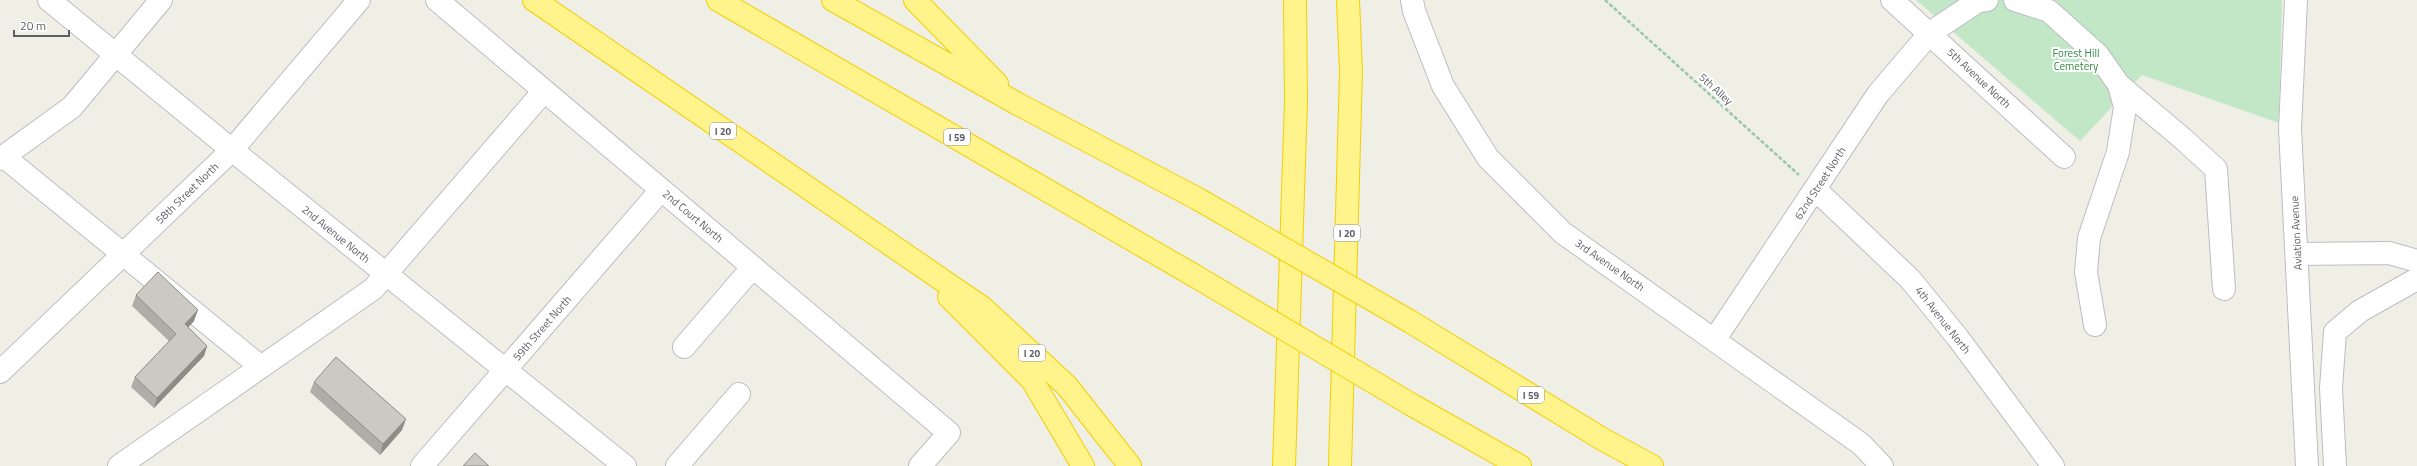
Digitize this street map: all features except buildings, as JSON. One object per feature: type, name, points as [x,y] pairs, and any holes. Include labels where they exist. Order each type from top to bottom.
[{"type":"highway","name":"I 20","points":[[534,0],[983,308],[1067,386],[1130,466]]},
{"type":"highway","name":"I 59","points":[[718,0],[1195,276],[1412,406],[1520,466]]},
{"type":"highway","name":"I 59","points":[[833,0],[1016,103],[1198,199],[1411,322],[1597,436],[1652,466]]},
{"type":"highway","points":[[915,0],[1016,103]]},
{"type":"highway","points":[[1284,466],[1296,101],[1295,0]]},
{"type":"highway","name":"I 20","points":[[1340,466],[1344,387],[1351,71],[1348,0]]},
{"type":"highway","points":[[913,260],[1032,380],[1083,466]]},
{"type":"highway","points":[[1344,387],[1354,466]]},
{"type":"street","points":[[161,0],[72,107],[1,157],[261,367]]},
{"type":"street","name":"58th Street North","points":[[0,372],[232,150],[359,0]]},
{"type":"street","name":"2nd Court North","points":[[437,0],[949,433],[920,466]]},
{"type":"street","name":"3rd Avenue North","points":[[1412,0],[1414,12],[1443,86],[1488,158],[1563,233],[1862,444],[1882,466]]},
{"type":"street","name":"5th Avenue North","points":[[1892,0],[1930,33],[2064,157]]},
{"type":"street","name":"62nd Street North","points":[[1715,339],[1816,190],[1878,94],[1930,33],[1978,1],[1987,0]]},
{"type":"street","points":[[2015,0],[2049,11],[2098,56],[2119,85],[2216,169],[2224,289]]},
{"type":"street","name":"Aviation Avenue","points":[[2296,0],[2290,129],[2307,466]]},
{"type":"street","name":"2nd Avenue North","points":[[58,3],[116,54],[232,150],[625,466]]},
{"type":"street","points":[[2095,325],[2086,272],[2090,238],[2118,152],[2125,106],[2119,85]]},
{"type":"street","points":[[119,466],[373,289],[544,90]]},
{"type":"street","name":"59th Street North","points":[[422,466],[661,190]]},
{"type":"street","name":"4th Avenue North","points":[[1816,190],[1910,278],[1958,338],[2053,466]]},
{"type":"street","points":[[2297,254],[2389,253],[2417,261]]},
{"type":"street","points":[[684,347],[753,267]]},
{"type":"street","points":[[2335,466],[2331,388],[2335,332],[2360,311],[2417,279]]},
{"type":"street","points":[[677,466],[739,394]]},
{"type":"path","name":"5th Alley","points":[[1606,0],[1816,190]]},
{"type":"green space","name":"Forest Hill Cemetery","points":[[1916,0],[2282,0],[2279,123],[2142,75],[2080,141]]}]
